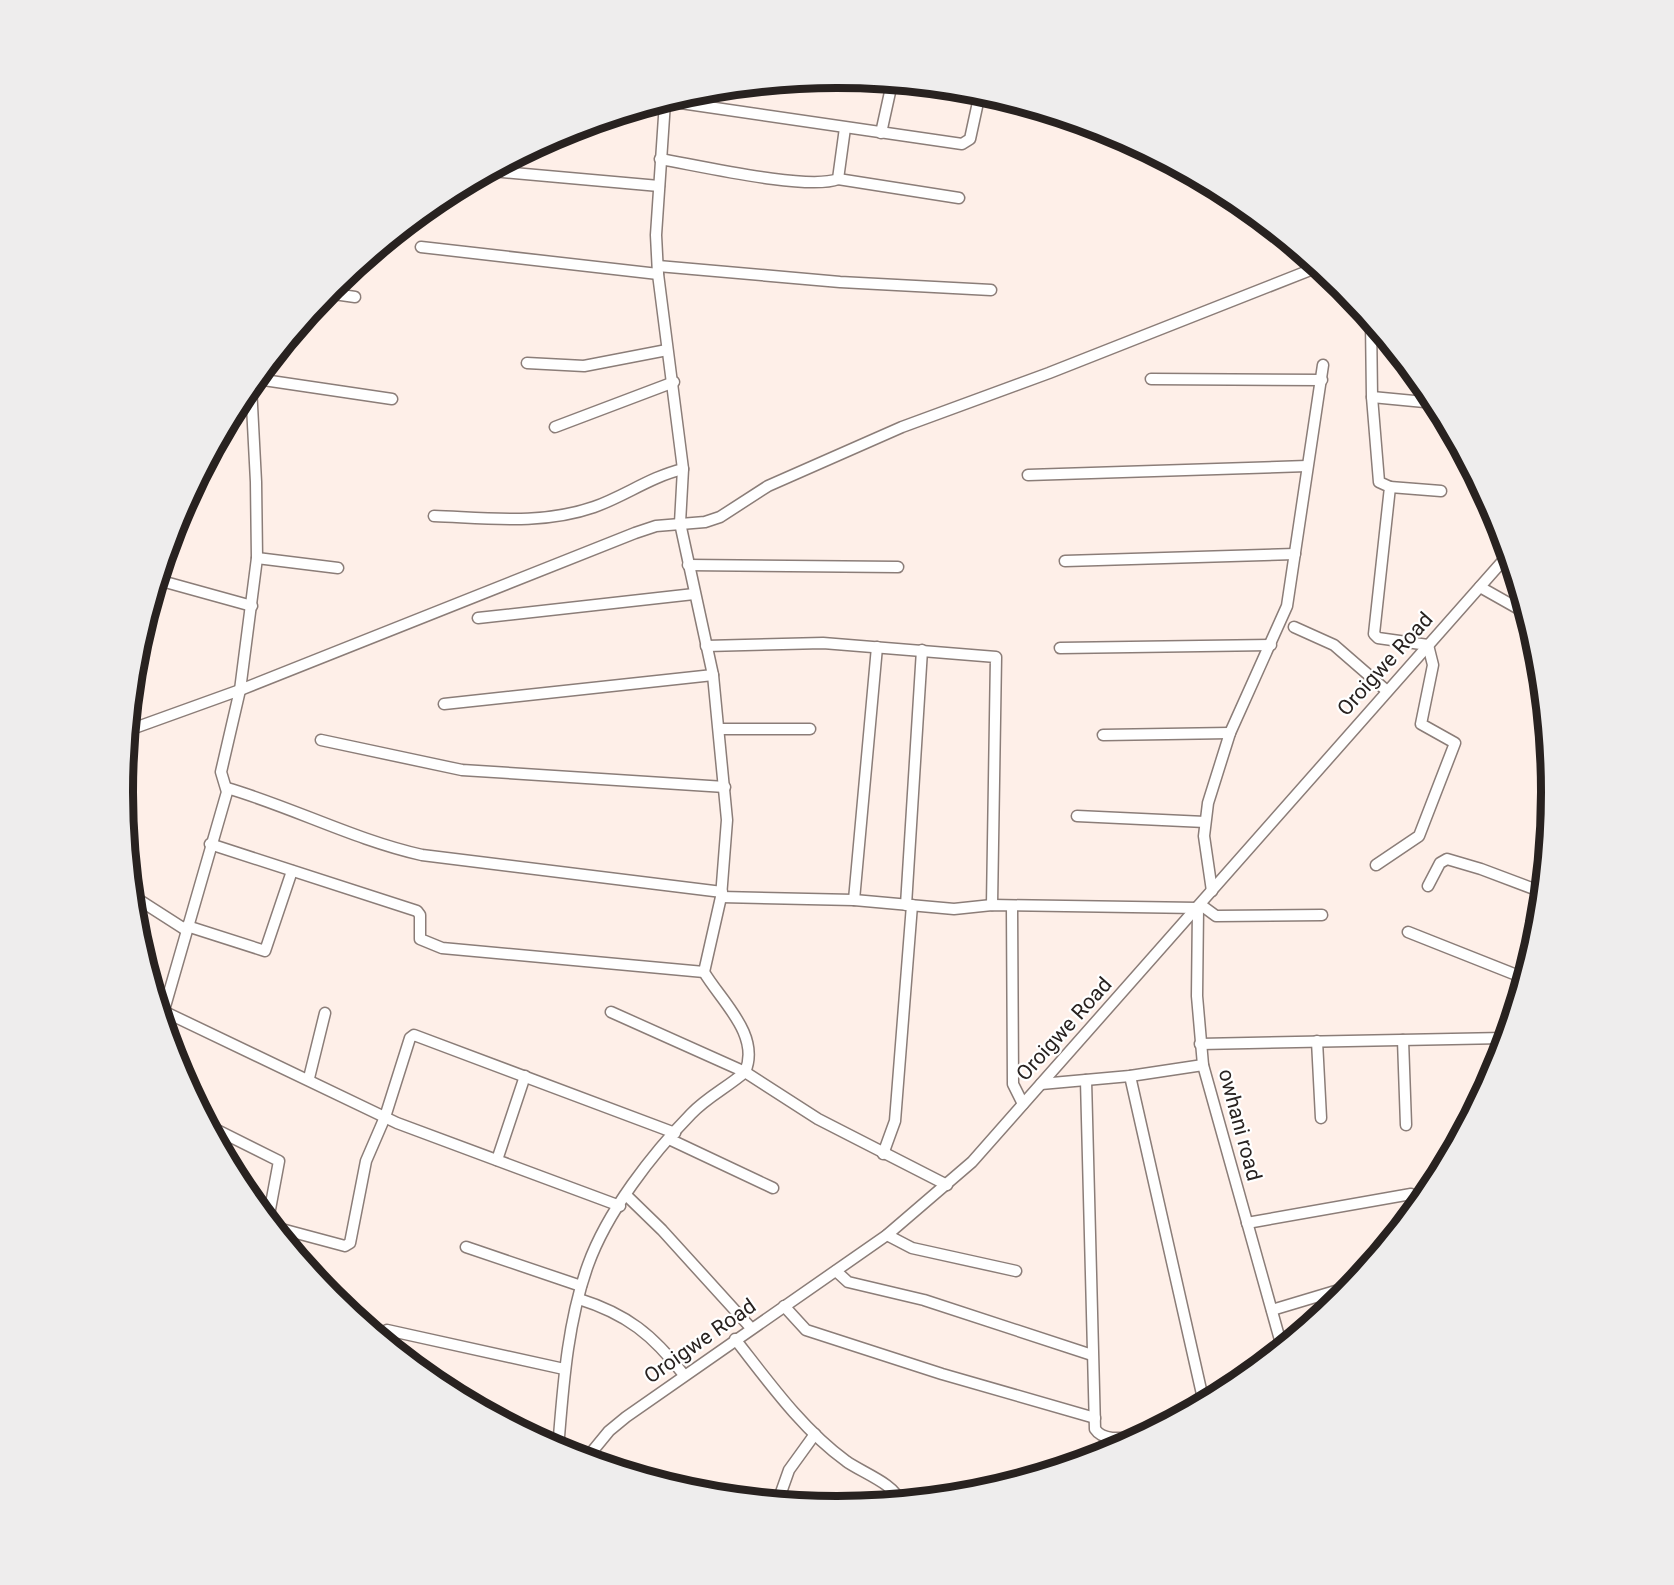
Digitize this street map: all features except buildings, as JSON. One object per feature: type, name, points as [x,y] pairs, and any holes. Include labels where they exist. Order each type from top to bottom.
[{"type":"street","points":[[881,133],[890,91]]},
{"type":"street","points":[[689,104],[845,128],[966,143],[970,139],[978,103]]},
{"type":"street","points":[[559,1439],[564,1369],[581,1287],[594,1251],[620,1206],[672,1136],[705,1101],[745,1072],[749,1054],[744,1033],[704,972],[722,894],[726,840],[725,787],[713,675],[680,523],[682,469],[674,382],[667,350],[658,270],[660,159],[665,110]]},
{"type":"street","points":[[838,178],[845,128]]},
{"type":"street","points":[[660,159],[803,182],[830,182],[838,178],[959,198]]},
{"type":"street","points":[[505,172],[659,186]]},
{"type":"street","points":[[422,247],[658,270],[991,290]]},
{"type":"street","points":[[137,727],[240,690],[635,533],[680,523],[694,524],[720,517],[768,486],[902,427],[1309,270]]},
{"type":"street","points":[[339,295],[355,297]]},
{"type":"street","points":[[1371,334],[1372,397],[1380,482],[1390,487],[1441,491]]},
{"type":"street","points":[[527,363],[584,366],[667,350]]},
{"type":"street","points":[[1212,891],[1204,836],[1212,784],[1230,733],[1287,606],[1323,365]]},
{"type":"street","points":[[1151,379],[1322,380]]},
{"type":"street","points":[[266,380],[392,399]]},
{"type":"street","points":[[555,428],[674,382]]},
{"type":"street","points":[[1372,397],[1423,402]]},
{"type":"street","points":[[166,1004],[227,788],[221,772],[240,690],[257,558],[252,401]]},
{"type":"street","points":[[1028,475],[1307,466]]},
{"type":"street","points":[[434,516],[553,518],[597,506],[663,474],[682,469]]},
{"type":"street","points":[[1376,865],[1419,836],[1455,747],[1454,740],[1424,728],[1421,724],[1433,665],[1428,645],[1378,638],[1374,634],[1390,487]]},
{"type":"street","points":[[1065,561],[1295,554]]},
{"type":"street","points":[[257,558],[338,568]]},
{"type":"street","name":"Oroigwe Road","points":[[592,1452],[609,1431],[684,1375],[887,1235],[972,1162],[1502,562]]},
{"type":"street","points":[[688,565],[898,567]]},
{"type":"street","points":[[165,582],[252,606]]},
{"type":"street","points":[[1480,587],[1516,607]]},
{"type":"street","points":[[478,618],[694,594]]},
{"type":"street","points":[[1294,627],[1334,645],[1387,691]]},
{"type":"street","points":[[706,646],[823,644],[878,646],[993,655],[998,659],[992,905]]},
{"type":"street","points":[[1059,648],[1271,645]]},
{"type":"street","points":[[854,900],[878,646]]},
{"type":"street","points":[[884,1154],[896,1120],[922,650]]},
{"type":"street","points":[[444,704],[713,675]]},
{"type":"street","points":[[720,729],[810,729]]},
{"type":"street","points":[[1103,735],[1230,733]]},
{"type":"street","points":[[321,740],[462,770],[725,787]]},
{"type":"street","points":[[227,788],[273,802],[392,847],[422,855],[722,894],[854,900],[954,909],[992,905],[1199,907],[1216,916],[1322,915]]},
{"type":"street","points":[[1077,816],[1205,822]]},
{"type":"street","points":[[210,844],[417,911],[420,915],[420,939],[442,948],[704,972]]},
{"type":"street","points":[[1428,886],[1440,862],[1447,859],[1534,889]]},
{"type":"street","points":[[142,901],[186,928],[266,951],[292,871]]},
{"type":"street","points":[[1012,906],[1013,1084],[1023,1104]]},
{"type":"street","name":"owhani road","points":[[1199,907],[1200,1044],[1203,1065],[1280,1339]]},
{"type":"street","points":[[1408,932],[1517,975]]},
{"type":"street","points":[[611,1012],[745,1072],[818,1119],[947,1185]]},
{"type":"street","points":[[309,1078],[325,1013]]},
{"type":"street","points":[[169,1017],[309,1078],[385,1117],[620,1206]]},
{"type":"street","points":[[285,1230],[348,1245],[352,1237],[366,1161],[385,1117],[410,1038],[414,1035],[525,1076],[672,1136],[773,1188]]},
{"type":"street","points":[[1200,1044],[1496,1038]]},
{"type":"street","points":[[1403,1040],[1406,1125]]},
{"type":"street","points":[[1317,1041],[1321,1119]]},
{"type":"street","points":[[1041,1084],[1130,1076],[1203,1065]]},
{"type":"street","points":[[497,1160],[525,1076]]},
{"type":"street","points":[[1130,1076],[1202,1394]]},
{"type":"street","points":[[1086,1080],[1095,1429],[1102,1436],[1121,1436]]},
{"type":"street","points":[[221,1132],[279,1161],[270,1210]]},
{"type":"street","points":[[1247,1223],[1411,1194]]},
{"type":"street","points":[[627,1196],[662,1230],[751,1328]]},
{"type":"street","points":[[887,1235],[912,1248],[1016,1271]]},
{"type":"street","points":[[466,1247],[581,1287]]},
{"type":"street","points":[[836,1271],[848,1282],[924,1300],[1092,1355]]},
{"type":"street","points":[[1272,1310],[1333,1292]]},
{"type":"street","points":[[579,1299],[624,1317],[648,1333],[684,1375]]},
{"type":"street","points":[[784,1306],[806,1330],[901,1362],[1095,1418]]},
{"type":"street","points":[[387,1330],[564,1369]]},
{"type":"street","points":[[735,1339],[815,1434],[848,1462],[894,1490],[896,1494]]},
{"type":"street","points":[[781,1494],[789,1470],[815,1434]]}]
